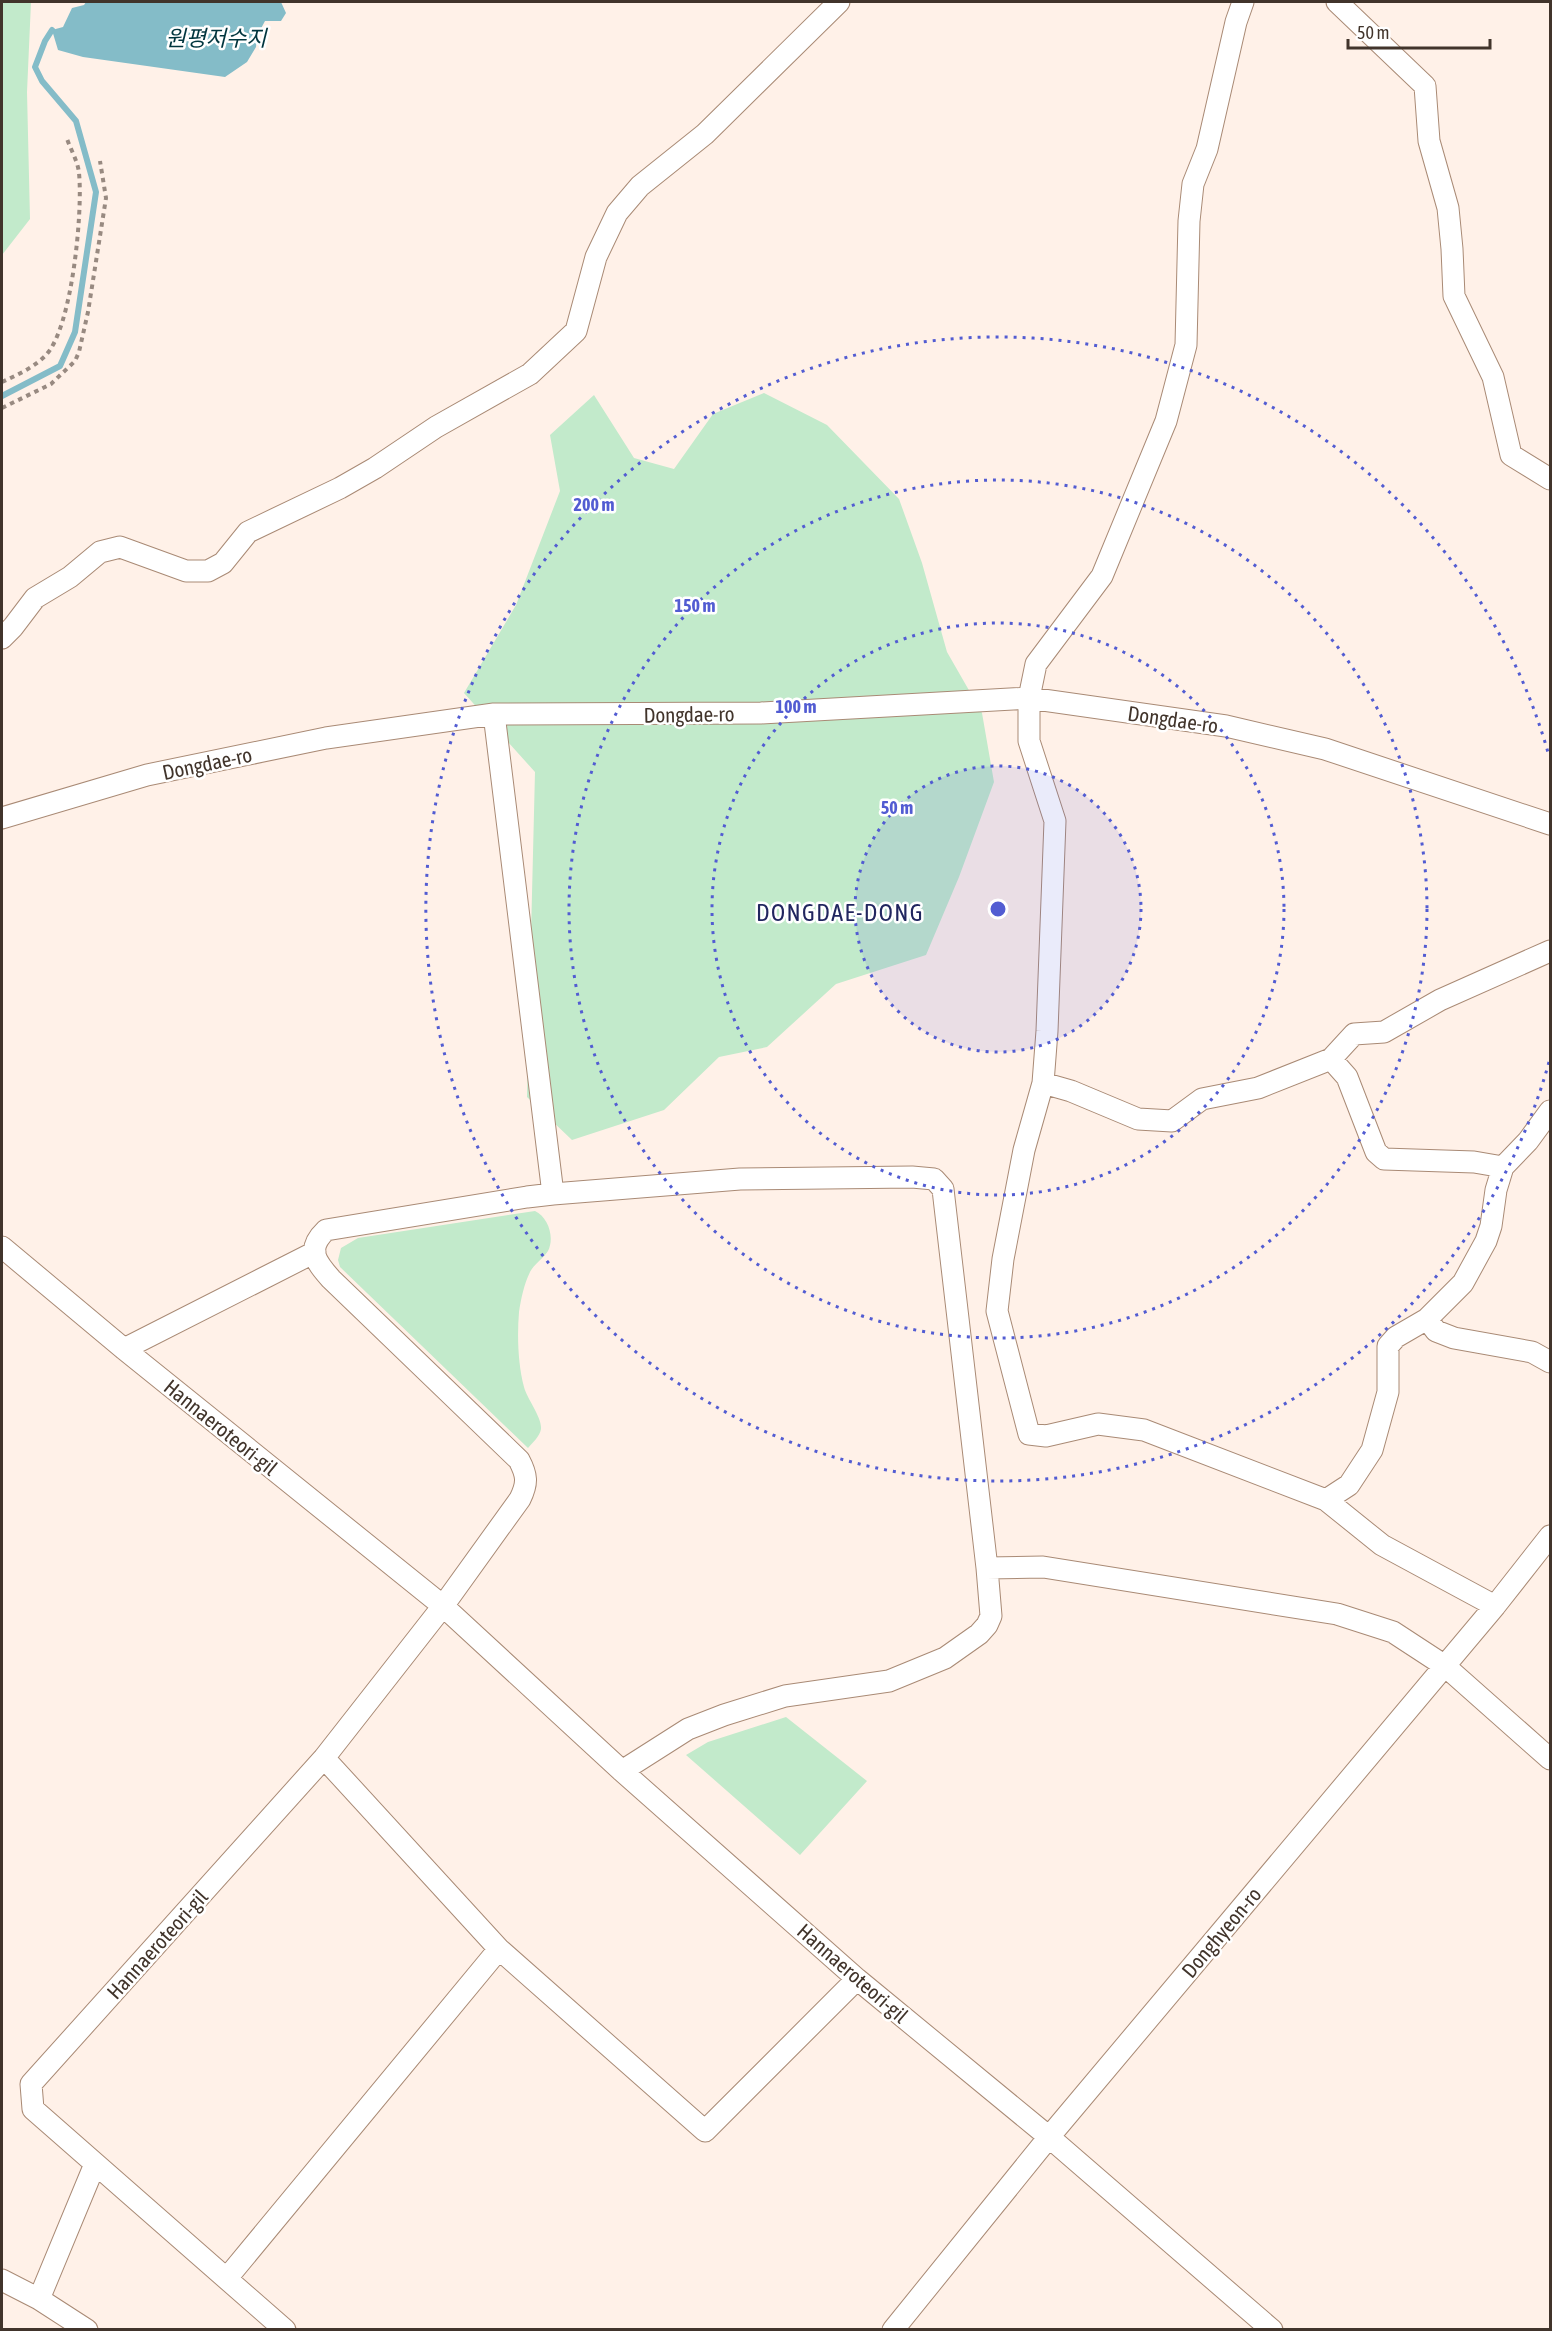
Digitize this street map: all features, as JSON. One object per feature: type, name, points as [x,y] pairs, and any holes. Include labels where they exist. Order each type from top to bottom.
[{"type":"street","points":[[2,638],[35,598],[70,577],[100,552],[120,546],[186,571],[208,571],[223,563],[248,532],[340,488],[375,468],[436,427],[530,374],[576,331],[596,258],[617,213],[640,186],[705,134],[839,2]]},
{"type":"street","points":[[1243,2],[1236,22],[1207,149],[1193,184],[1189,221],[1186,345],[1166,421],[1102,576],[1036,664],[1029,698],[1029,741],[1055,821],[1043,1083],[1022,1161],[1003,1259],[997,1311],[1029,1434],[1046,1436],[1098,1424],[1144,1430],[1326,1500],[1382,1545],[1495,1606]]},
{"type":"street","points":[[1337,2],[1425,86],[1429,141],[1448,208],[1454,296],[1493,376],[1511,455],[1551,479]]},
{"type":"street","name":"Dongdae-ro","points":[[2,818],[147,775],[326,738],[494,714],[761,713],[1029,698],[1226,726],[1326,749],[1551,824]]},
{"type":"street","points":[[494,714],[553,1194]]},
{"type":"street","points":[[1043,1083],[1071,1090],[1138,1119],[1172,1120],[1202,1099],[1258,1088],[1331,1059],[1354,1034],[1384,1032],[1440,1000],[1551,951]]},
{"type":"street","points":[[1331,1059],[1347,1077],[1376,1152],[1384,1159],[1474,1162],[1503,1167]]},
{"type":"street","points":[[1326,1500],[1349,1485],[1372,1450],[1388,1392],[1388,1346],[1396,1337],[1427,1319],[1463,1283],[1486,1241],[1503,1167],[1528,1141],[1551,1111]]},
{"type":"street","points":[[443,1606],[520,1499],[526,1487],[526,1474],[519,1460],[318,1264],[315,1244],[326,1230],[553,1194],[740,1179],[912,1177],[934,1179],[943,1189],[987,1568],[991,1616],[987,1625],[979,1634],[945,1658],[889,1681],[785,1696],[734,1711],[688,1729],[622,1770]]},
{"type":"street","name":"Hannaeroteori-gil","points":[[2,1246],[124,1348],[443,1606],[622,1770],[857,1979],[1049,2137],[1272,2330]]},
{"type":"street","points":[[124,1348],[315,1252]]},
{"type":"street","points":[[1427,1319],[1436,1331],[1454,1338],[1532,1352],[1551,1362]]},
{"type":"street","name":"Donghyeon-ro","points":[[893,2330],[1049,2137],[1445,1666],[1551,1536]]},
{"type":"street","points":[[987,1568],[1043,1567],[1337,1614],[1393,1632],[1445,1666],[1551,1759]]},
{"type":"street","name":"Hannaeroteori-gil","points":[[285,2330],[33,2109],[31,2084],[324,1758],[443,1606]]},
{"type":"street","points":[[324,1758],[499,1949],[705,2131],[857,1979]]},
{"type":"street","points":[[226,2278],[499,1949]]},
{"type":"street","points":[[39,2299],[95,2164]]},
{"type":"street","points":[[2,2280],[39,2299],[87,2330]]},
{"type":"path","points":[[2,382],[46,356],[59,335],[72,280],[80,202],[79,170],[67,139]]},
{"type":"path","points":[[2,408],[51,384],[75,361],[79,352],[88,312],[106,198],[100,161]]},
{"type":"green space","points":[[2,2],[31,2],[27,92],[30,219],[2,255]]},
{"type":"green space","points":[[764,393],[827,425],[899,499],[922,563],[947,652],[982,713],[994,782],[959,877],[926,955],[836,984],[767,1047],[719,1057],[664,1110],[572,1140],[527,1097],[535,772],[464,693],[516,605],[560,491],[550,435],[594,395],[634,458],[674,469],[713,414]]},
{"type":"green space","points":[[535,1211],[547,1223],[551,1240],[548,1251],[530,1272],[519,1312],[518,1350],[522,1378],[541,1424],[538,1437],[528,1448],[340,1267],[338,1260],[341,1248],[358,1238]]},
{"type":"green space","points":[[786,1717],[867,1781],[800,1855],[686,1755],[708,1742]]},
{"type":"water","name":"원평저수지","points":[[86,2],[281,2],[286,13],[281,21],[265,21],[257,36],[256,47],[247,62],[225,77],[83,57],[58,50],[52,30],[63,27],[72,8],[84,5]]},
{"type":"waterway","points":[[2,396],[60,366],[75,332],[96,192],[76,121],[42,81],[35,67],[52,30]]},
{"type":"district","name":"DONGDAE-DONG","points":[[840,912]]}]
